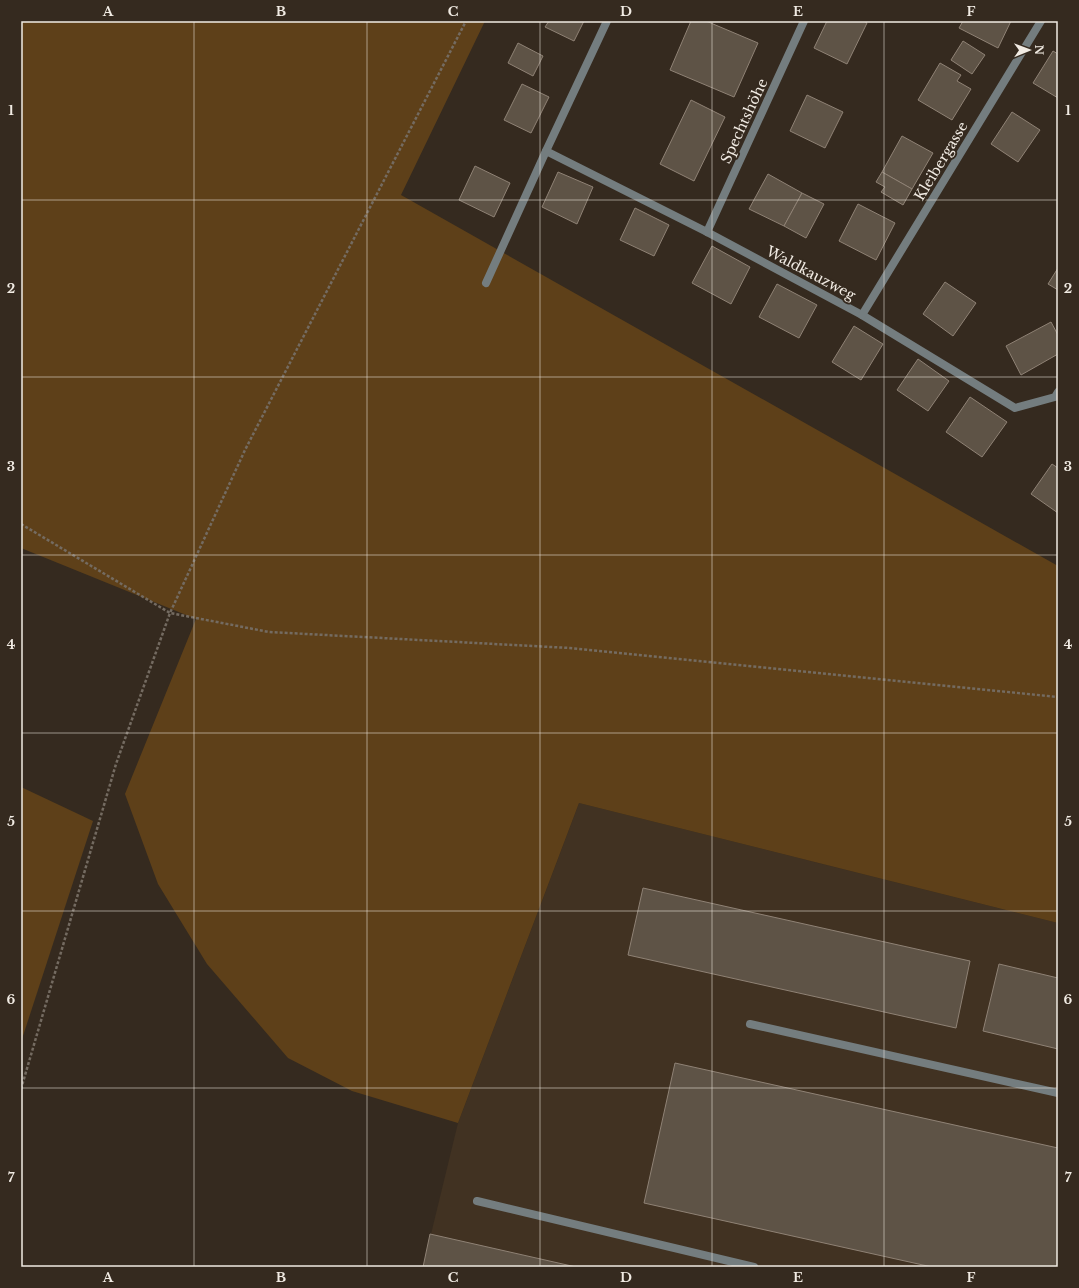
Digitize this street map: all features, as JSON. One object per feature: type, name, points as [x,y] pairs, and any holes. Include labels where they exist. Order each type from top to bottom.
[{"type":"street","points":[[486,283],[607,21]]},
{"type":"street","name":"Spechtshöhe","points":[[707,232],[804,21]]},
{"type":"street","name":"Kleibergasse","points":[[862,315],[1041,21]]},
{"type":"street","name":"Waldkauzweg","points":[[546,152],[707,232],[862,315],[1015,408],[1055,397],[1058,392]]},
{"type":"street","points":[[750,1024],[1058,1093]]},
{"type":"street","points":[[477,1200],[754,1267]]},
{"type":"path","points":[[21,1089],[116,764],[170,612],[245,450],[466,21]]},
{"type":"path","points":[[21,524],[170,612],[269,632],[570,648],[1058,697]]},
{"type":"shaded area","points":[[21,21],[485,21],[401,195],[1058,566],[1058,923],[579,803],[458,1123],[352,1091],[288,1058],[207,964],[158,884],[125,794],[196,619],[21,548]]},
{"type":"shaded area","points":[[21,787],[93,821],[21,1042]]},
{"type":"shaded area","points":[[579,803],[1058,923],[1058,1267],[423,1267],[458,1123]]},
{"type":"building","points":[[549,21],[584,21],[574,41],[545,27]]},
{"type":"building","points":[[691,21],[706,21],[758,43],[734,97],[670,70]]},
{"type":"building","points":[[827,21],[864,21],[867,23],[847,64],[814,48]]},
{"type":"building","points":[[963,21],[1011,21],[998,48],[959,28]]},
{"type":"building","points":[[963,41],[985,55],[972,74],[951,60]]},
{"type":"building","points":[[518,43],[543,56],[533,76],[508,63]]},
{"type":"building","points":[[1053,51],[1058,54],[1058,98],[1033,83]]},
{"type":"building","points":[[940,63],[961,75],[957,81],[971,89],[952,120],[918,100]]},
{"type":"building","points":[[522,84],[549,97],[531,133],[504,120]]},
{"type":"building","points":[[807,95],[843,112],[825,148],[790,131]]},
{"type":"building","points":[[691,100],[725,117],[694,181],[660,164]]},
{"type":"building","points":[[1012,112],[1040,130],[1018,162],[991,144]]},
{"type":"building","points":[[902,136],[933,153],[912,189],[882,172]]},
{"type":"building","points":[[475,166],[510,183],[494,217],[459,200]]},
{"type":"building","points":[[558,172],[593,187],[577,224],[542,207]]},
{"type":"building","points":[[882,172],[912,189],[903,205],[881,192],[885,187],[876,182]]},
{"type":"building","points":[[768,174],[802,193],[784,226],[749,209]]},
{"type":"building","points":[[802,193],[824,204],[806,238],[784,226]]},
{"type":"building","points":[[858,204],[895,223],[876,260],[839,241]]},
{"type":"building","points":[[635,208],[669,225],[654,256],[620,240]]},
{"type":"building","points":[[712,246],[750,267],[731,304],[692,283]]},
{"type":"building","points":[[1058,268],[1058,290],[1048,284]]},
{"type":"building","points":[[945,282],[976,303],[953,336],[923,314]]},
{"type":"building","points":[[777,284],[817,305],[799,338],[759,317]]},
{"type":"building","points":[[1051,322],[1058,335],[1058,354],[1021,375],[1006,346]]},
{"type":"building","points":[[854,326],[883,344],[861,380],[832,362]]},
{"type":"building","points":[[918,359],[949,381],[928,411],[897,390]]},
{"type":"building","points":[[970,397],[1007,422],[982,457],[946,432]]},
{"type":"building","points":[[1052,464],[1058,468],[1058,513],[1031,494]]},
{"type":"building","points":[[643,888],[970,961],[956,1028],[628,955]]},
{"type":"building","points":[[999,964],[1058,978],[1058,1049],[983,1031]]},
{"type":"building","points":[[675,1063],[1058,1148],[1058,1267],[932,1267],[644,1203]]},
{"type":"building","points":[[430,1234],[576,1267],[423,1267]]}]
